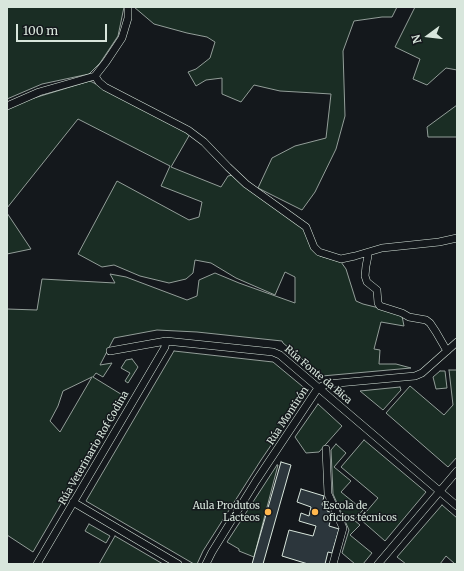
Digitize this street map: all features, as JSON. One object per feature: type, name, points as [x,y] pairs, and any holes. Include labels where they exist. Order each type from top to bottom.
[{"type":"street","points":[[7,106],[39,92],[95,76],[122,38],[128,18],[128,7]]},
{"type":"street","points":[[95,76],[105,87],[188,130],[204,142],[246,184],[306,226],[314,247],[319,252],[341,259],[382,248],[439,242],[457,238]]},
{"type":"street","points":[[367,253],[367,282],[377,290],[378,302],[380,306],[402,313],[409,317],[426,320],[433,328],[447,351]]},
{"type":"street","name":"Rúa Fonte da Bica","points":[[110,350],[166,340],[273,352],[280,355],[457,506]]},
{"type":"street","name":"Rúa Veterinario Rof Codina","points":[[37,564],[165,347],[166,340]]},
{"type":"street","name":"Rúa Montirón","points":[[206,564],[248,494],[318,388],[327,384],[415,376],[422,373],[457,342]]},
{"type":"street","points":[[326,449],[328,494],[343,528],[333,564]]},
{"type":"street","points":[[378,564],[457,471]]},
{"type":"street","points":[[73,502],[178,564]]},
{"type":"green space","points":[[7,7],[124,7],[118,36],[100,63],[89,74],[42,84],[7,99]]},
{"type":"green space","points":[[134,7],[397,7],[392,17],[354,21],[343,51],[345,116],[336,149],[315,192],[302,210],[258,188],[272,158],[295,146],[326,138],[331,94],[280,91],[254,85],[241,102],[222,94],[222,78],[206,80],[196,86],[188,72],[196,69],[210,58],[215,42],[207,37],[154,24]]},
{"type":"green space","points":[[415,7],[457,7],[457,70],[446,68],[427,85],[413,79],[420,59],[395,47]]},
{"type":"green space","points":[[90,81],[150,111],[190,134],[171,167],[221,187],[228,176],[233,175],[302,225],[312,249],[320,256],[341,262],[346,269],[356,301],[391,311],[402,316],[404,326],[381,322],[374,349],[380,350],[379,364],[396,364],[411,368],[322,376],[282,341],[197,332],[157,330],[114,338],[100,365],[112,363],[103,377],[96,373],[93,377],[124,396],[33,552],[7,535],[7,309],[37,310],[42,279],[115,283],[110,274],[126,277],[187,300],[197,296],[199,280],[215,273],[295,303],[295,277],[285,272],[275,295],[236,278],[211,263],[195,260],[193,273],[186,279],[169,283],[140,276],[114,265],[102,267],[78,254],[117,181],[189,220],[199,217],[202,202],[161,186],[170,166],[78,119],[7,208],[7,107]],"holes":[[[92,377],[60,432],[50,421],[58,406],[63,391]]]},
{"type":"green space","points":[[457,105],[457,137],[428,137],[427,127]]},
{"type":"green space","points":[[7,213],[31,249],[7,254]]},
{"type":"green space","points":[[174,351],[273,362],[308,391],[261,460],[203,551],[197,564],[194,564],[86,501]]},
{"type":"green space","points":[[132,359],[138,367],[128,383],[125,381],[130,373],[121,368],[126,360]]},
{"type":"green space","points":[[449,370],[457,370],[457,457],[448,467],[386,413],[410,386],[444,415],[453,405]]},
{"type":"green space","points":[[440,371],[445,371],[447,388],[436,389],[433,377]]},
{"type":"green space","points":[[400,387],[401,390],[383,410],[360,391]]},
{"type":"green space","points":[[318,404],[342,426],[319,452],[306,453],[295,437]]},
{"type":"green space","points":[[364,440],[426,492],[385,541],[360,519],[378,498],[341,467]]},
{"type":"green space","points":[[336,444],[346,453],[334,467],[351,481],[341,492],[363,510],[354,520],[360,525],[350,535],[372,553],[363,564],[355,564],[342,553],[349,530],[333,494],[331,450]]},
{"type":"green space","points":[[277,465],[254,557],[239,551],[239,549],[227,542]]},
{"type":"green space","points":[[442,505],[457,518],[457,564],[446,556],[440,564],[406,564],[397,557]]},
{"type":"green space","points":[[89,524],[110,536],[106,543],[85,531]]},
{"type":"green space","points":[[115,536],[163,564],[99,564]]},
{"type":"building","points":[[281,462],[291,465],[263,564],[252,564]]},
{"type":"building","points":[[301,489],[324,496],[322,505],[328,506],[327,511],[332,513],[329,526],[339,529],[332,553],[328,552],[325,564],[308,564],[282,556],[289,530],[313,536],[316,526],[299,521],[301,513],[309,516],[311,507],[297,502]]},
{"type":"place","name":"Aula Produtos Lácteos","points":[[268,512]]},
{"type":"place","name":"Escola de oficios técnicos","points":[[315,512]]}]
